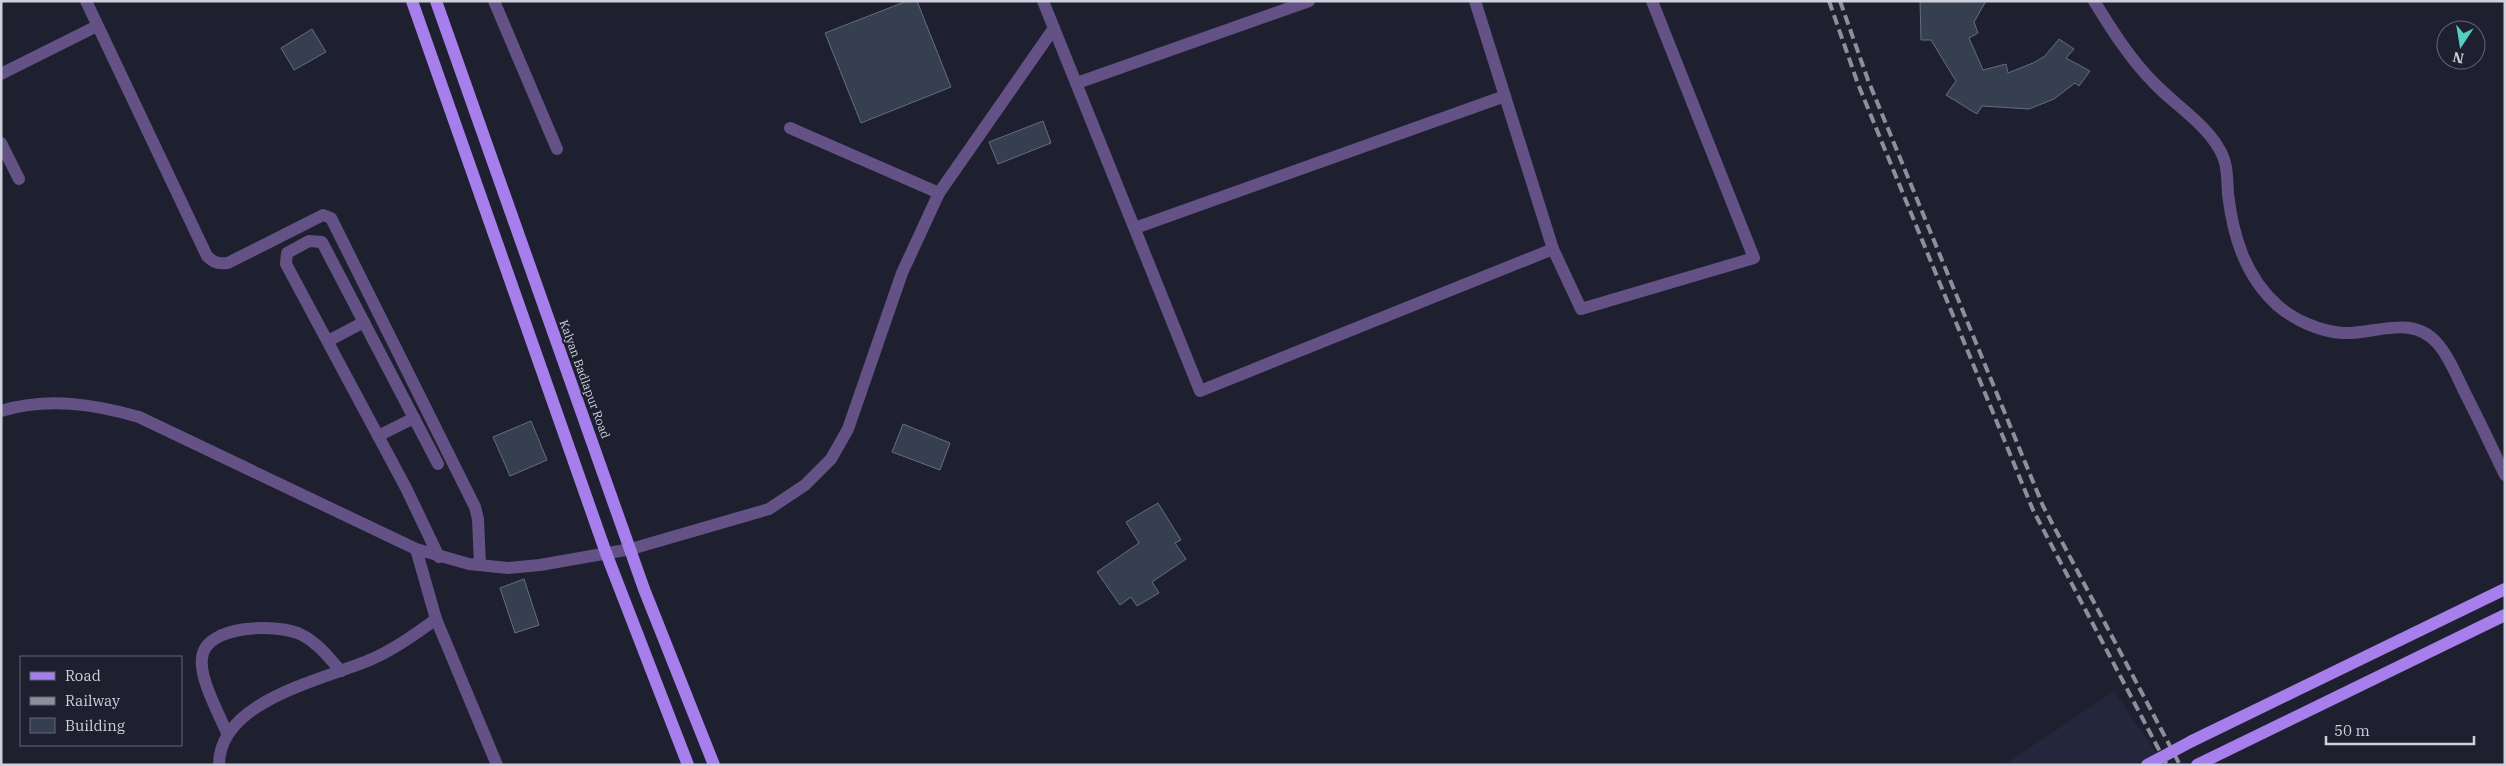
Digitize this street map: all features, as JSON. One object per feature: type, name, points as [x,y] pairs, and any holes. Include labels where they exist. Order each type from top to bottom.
[{"type":"main road","points":[[412,1],[606,553],[688,765]]},
{"type":"main road","name":"Kalyan Badlapur Road","points":[[436,1],[644,589],[714,765]]},
{"type":"main road","points":[[2147,765],[2192,741],[2505,589]]},
{"type":"main road","points":[[2200,763],[2505,615]]},
{"type":"street","points":[[86,1],[212,261],[217,264],[228,263],[323,215],[331,218],[475,507],[478,519],[480,565]]},
{"type":"street","points":[[494,1],[557,150]]},
{"type":"street","points":[[1043,1],[1200,391],[1553,249]]},
{"type":"street","points":[[1077,82],[1309,1]]},
{"type":"street","points":[[1475,1],[1553,249],[1581,309],[1754,258],[1652,1]]},
{"type":"street","points":[[2094,1],[2118,40],[2153,82],[2218,146],[2226,162],[2229,196],[2241,256],[2257,283],[2278,306],[2308,325],[2342,333],[2365,332],[2400,326],[2423,332],[2438,343],[2451,364],[2505,475]]},
{"type":"street","points":[[1,74],[97,26]]},
{"type":"street","points":[[1,411],[17,406],[64,402],[103,406],[139,417],[416,550],[439,557],[480,565],[508,568],[540,566],[631,549],[769,509],[805,485],[831,460],[848,429],[902,273],[938,193],[1054,28]]},
{"type":"street","points":[[1135,228],[1505,96]]},
{"type":"street","points":[[790,128],[938,193]]},
{"type":"street","points":[[1,143],[19,178]]},
{"type":"street","points":[[438,464],[322,242],[309,241],[287,253],[286,264],[378,436],[439,557]]},
{"type":"street","points":[[328,341],[364,322]]},
{"type":"street","points":[[378,436],[414,418]]},
{"type":"street","points":[[416,550],[436,619],[497,765]]},
{"type":"street","points":[[219,765],[219,751],[227,733],[239,720],[276,696],[387,652],[436,619]]},
{"type":"street","points":[[227,733],[202,671],[204,648],[212,640],[225,633],[263,628],[281,628],[301,634],[315,643],[341,671]]},
{"type":"shaded area","points":[[2114,691],[2164,765],[2004,765]]},
{"type":"building","points":[[907,1],[917,1],[951,87],[861,123],[825,33]]},
{"type":"building","points":[[1920,1],[1986,1],[1974,22],[1978,33],[1969,38],[1983,70],[2006,64],[2008,73],[2033,63],[2045,56],[2059,39],[2074,49],[2066,58],[2090,71],[2079,86],[2075,83],[2054,99],[2029,109],[1982,106],[1977,114],[1946,95],[1956,81],[1931,40],[1921,40]]},
{"type":"building","points":[[312,29],[326,52],[294,70],[281,48]]},
{"type":"building","points":[[1043,121],[1051,143],[998,164],[989,142]]},
{"type":"building","points":[[531,421],[547,460],[510,476],[493,437]]},
{"type":"building","points":[[903,424],[950,443],[940,470],[892,452]]},
{"type":"building","points":[[1158,503],[1181,540],[1175,543],[1186,559],[1152,582],[1159,593],[1137,606],[1131,597],[1120,605],[1097,572],[1139,543],[1126,522]]},
{"type":"building","points":[[524,579],[539,625],[515,633],[500,588]]},
{"type":"railway","points":[[1829,1],[1858,84],[2033,510],[2167,765]]},
{"type":"railway","points":[[1840,1],[1868,80],[2043,506],[2180,765]]}]
